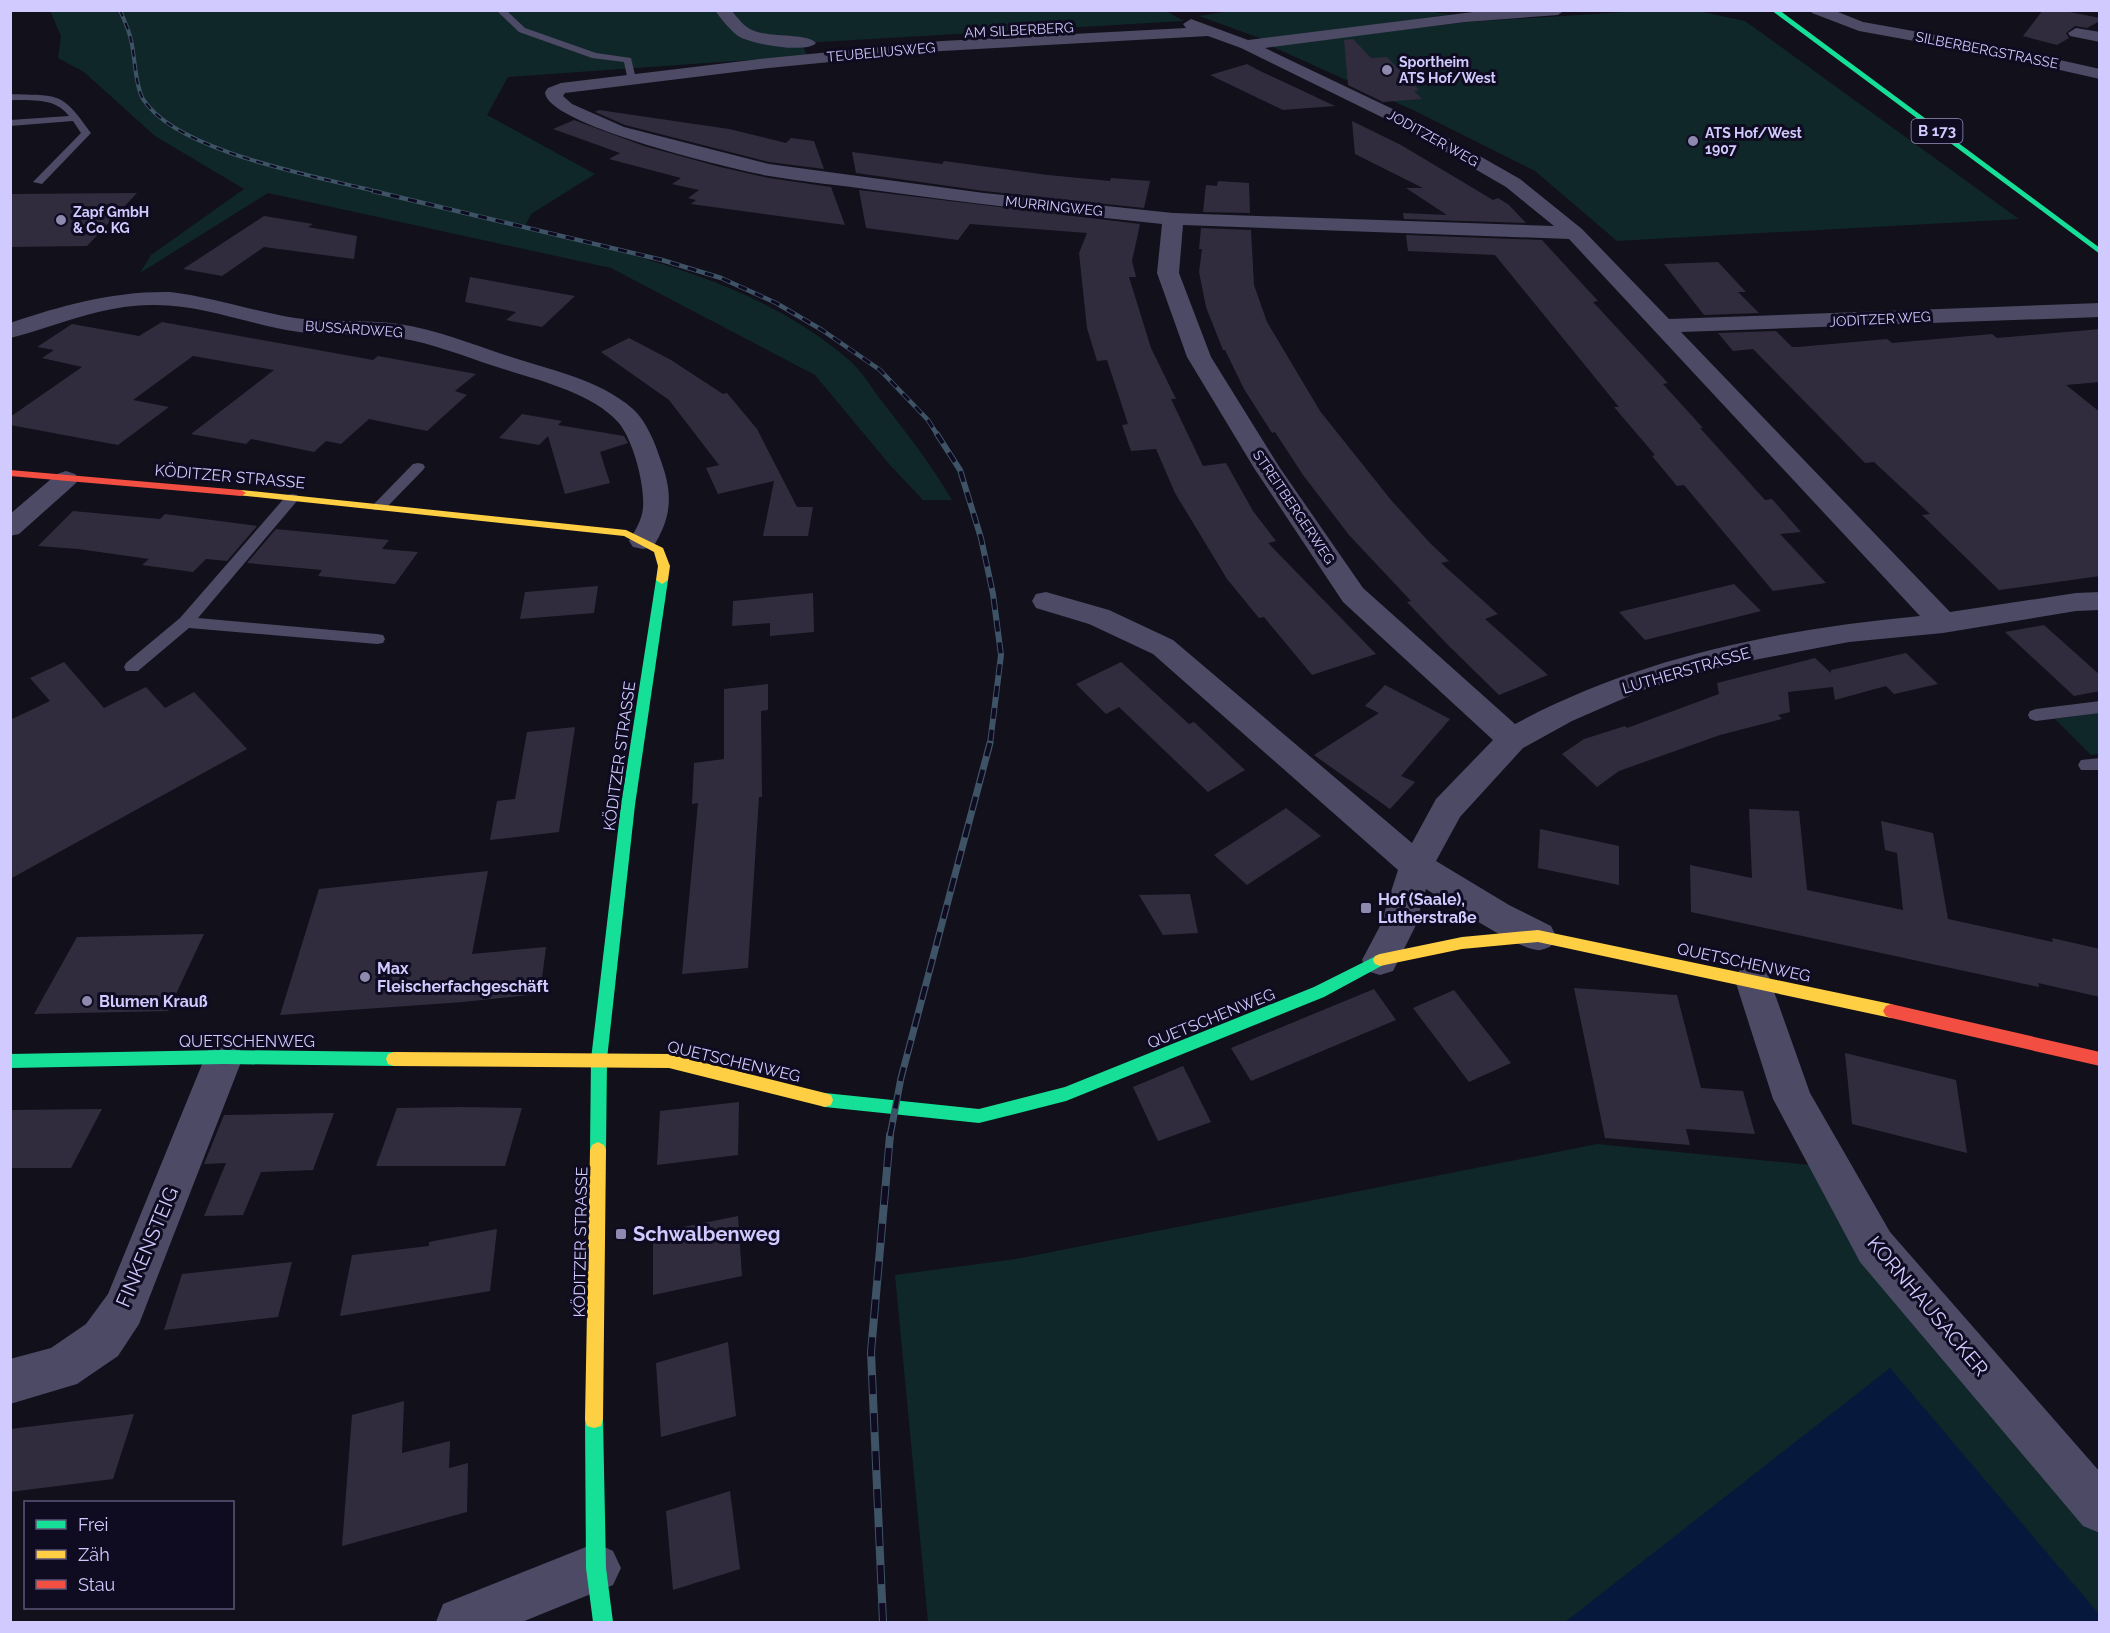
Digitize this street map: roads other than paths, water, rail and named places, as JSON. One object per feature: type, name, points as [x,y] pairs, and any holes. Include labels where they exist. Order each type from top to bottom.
[{"type":"street","name":"AM SILBERBERG","points":[[722,10],[744,33],[767,41],[802,44],[1179,19]]},
{"type":"street","points":[[1247,45],[1465,17],[1558,10]]},
{"type":"street","name":"B 173","points":[[1774,10],[2100,252]]},
{"type":"street","name":"SILBERBERGSTRASSE","points":[[1818,10],[1846,22],[2100,74]]},
{"type":"street","points":[[1873,28],[1879,10]]},
{"type":"street","name":"JODITZER WEG","points":[[1179,19],[1247,45],[1414,126],[1513,183],[1575,233],[1944,623]]},
{"type":"street","name":"TEUBELIUSWEG","points":[[554,92],[561,88],[631,79],[942,46],[1210,31]]},
{"type":"street","points":[[2076,33],[2100,37]]},
{"type":"street","points":[[2077,68],[2100,57]]},
{"type":"street","name":"MURRINGWEG","points":[[554,92],[554,98],[566,108],[618,130],[768,170],[984,199],[1173,219],[1575,233]]},
{"type":"street","name":"STREITBERGERWEG","points":[[1173,219],[1168,273],[1199,357],[1267,468],[1353,595],[1512,740]]},
{"type":"street","name":"BUSSARDWEG","points":[[10,331],[109,301],[152,297],[221,305],[254,318],[298,325],[381,329],[424,335],[590,392],[627,416],[649,459],[658,505],[654,523],[643,541]]},
{"type":"street","name":"JODITZER WEG","points":[[1661,326],[1821,322],[2100,310]]},
{"type":"street","name":"KÖDITZER STRASSE","points":[[10,473],[292,498],[626,533],[659,550],[663,566],[628,805],[598,1059],[593,1455],[596,1568],[603,1623]]},
{"type":"street","points":[[10,528],[66,479]]},
{"type":"street","points":[[1046,601],[1099,618],[1162,647],[1416,866],[1497,915],[1538,936]]},
{"type":"street","name":"LUTHERSTRASSE","points":[[1380,960],[1397,927],[1416,866],[1448,808],[1512,740],[1561,713],[1632,684],[1726,655],[1849,632],[1944,623],[2076,602],[2100,601]]},
{"type":"street","name":"QUETSCHENWEG","points":[[10,1061],[224,1057],[669,1061],[826,1100],[979,1116],[1066,1094],[1319,992],[1380,960],[1461,943],[1538,936],[1753,980],[2100,1059]]},
{"type":"street","name":"KORNHAUSACKER","points":[[1753,980],[1793,1099],[1875,1246],[2100,1509]]},
{"type":"street","name":"FINKENSTEIG","points":[[10,1382],[61,1368],[102,1340],[124,1309],[224,1057]]},
{"type":"street","points":[[461,1623],[596,1568]]},
{"type":"lane","points":[[500,10],[522,30],[595,56],[628,60],[631,79]]},
{"type":"lane","points":[[10,97],[53,99],[66,105],[86,133],[38,182]]},
{"type":"lane","points":[[10,123],[75,118]]},
{"type":"lane","points":[[379,507],[418,467]]},
{"type":"lane","points":[[132,667],[186,622],[292,498]]},
{"type":"lane","points":[[186,622],[377,639]]},
{"type":"lane","points":[[2036,715],[2100,707]]},
{"type":"water","points":[[1890,1368],[2099,1614],[2099,1622],[1565,1622]]},
{"type":"railway","points":[[120,10],[130,36],[140,93],[160,118],[185,134],[251,160],[379,192]]},
{"type":"railway","points":[[373,191],[662,260],[721,278],[776,303],[822,330],[880,370],[928,420],[938,436]]},
{"type":"railway","points":[[937,434],[960,470],[981,538],[993,594],[1001,655],[990,744]]},
{"type":"railway","points":[[890,1136],[901,1078],[990,743]]},
{"type":"railway","points":[[883,1622],[871,1352],[890,1135]]},
{"type":"place","name":"Sportheim ATS Hof/West","points":[[1387,70]]},
{"type":"place","name":"ATS Hof/West 1907","points":[[1693,141]]},
{"type":"place","name":"Zapf GmbH & Co. KG","points":[[61,220]]},
{"type":"place","name":"Hof (Saale), Lutherstraße","points":[[1366,908]]},
{"type":"place","name":"Max Fleischerfachgeschäft","points":[[365,977]]},
{"type":"place","name":"Blumen Krauß","points":[[87,1001]]},
{"type":"place","name":"Schwalbenweg","points":[[621,1234]]}]
